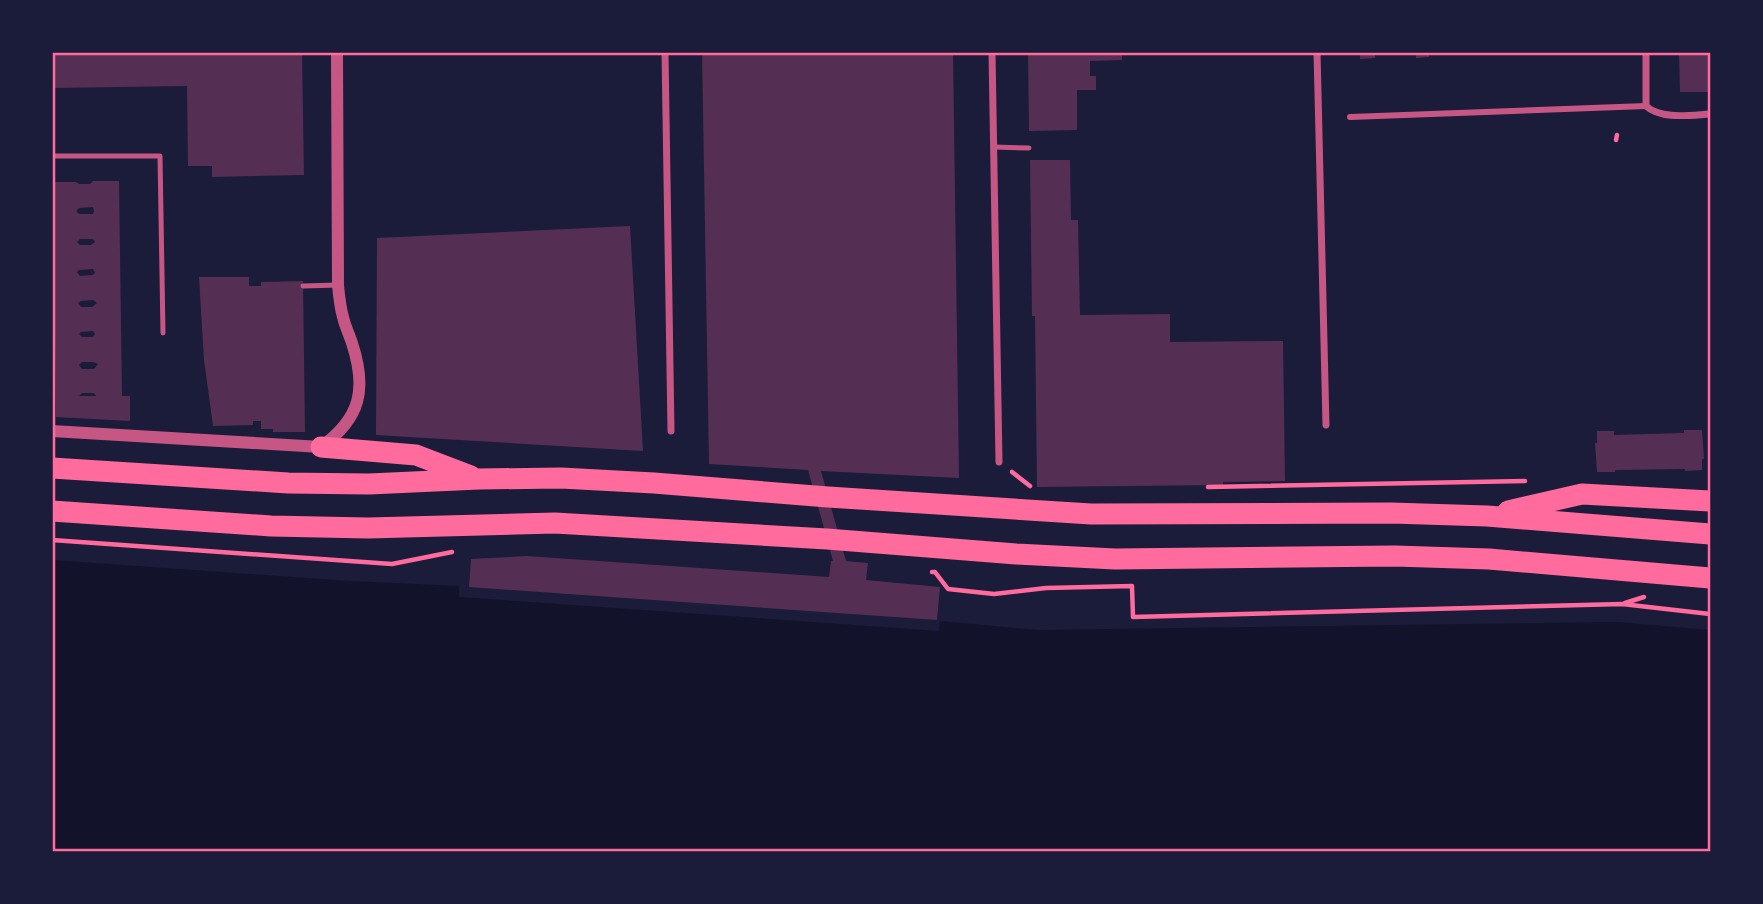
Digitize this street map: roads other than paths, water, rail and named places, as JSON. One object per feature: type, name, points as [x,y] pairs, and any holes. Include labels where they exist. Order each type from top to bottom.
[{"type":"highway","points":[[321,447],[416,456],[479,479]]},
{"type":"highway","points":[[52,468],[288,483],[369,484],[561,478],[1091,514],[1391,513],[1487,516],[1710,534]]},
{"type":"highway","points":[[1487,516],[1582,494],[1710,501]]},
{"type":"highway","points":[[52,511],[271,526],[368,528],[568,524],[1115,559],[1395,556],[1489,559],[1710,578]]},
{"type":"street","points":[[52,431],[321,447],[352,417],[360,389],[356,358],[343,317],[338,285],[337,52]]},
{"type":"street","points":[[665,52],[671,432]]},
{"type":"street","points":[[992,52],[999,462]]},
{"type":"street","points":[[1317,52],[1326,425]]},
{"type":"street","points":[[1646,52],[1646,106],[1651,111],[1668,115],[1710,114]]},
{"type":"street","points":[[1350,117],[1646,106]]},
{"type":"lane","points":[[994,147],[1029,148]]},
{"type":"lane","points":[[52,156],[160,156],[163,333]]},
{"type":"lane","points":[[303,286],[338,285]]}]
